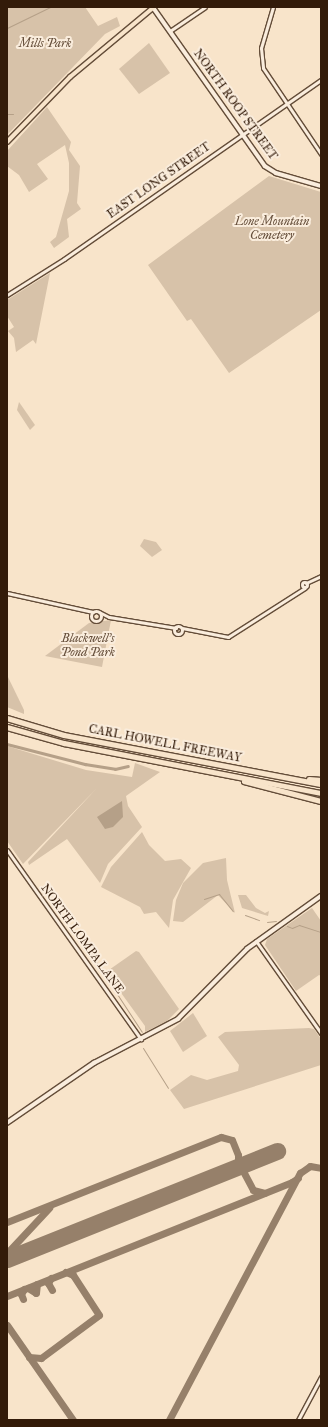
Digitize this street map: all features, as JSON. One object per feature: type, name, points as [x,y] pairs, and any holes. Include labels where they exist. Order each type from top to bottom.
[{"type":"highway","name":"CARL HOWELL FREEWAY","points":[[7,718],[64,735],[321,784]]},
{"type":"highway","name":"CARL HOWELL FREEWAY","points":[[7,727],[50,740],[321,793]]},
{"type":"highway","points":[[244,769],[321,780]]},
{"type":"highway","points":[[230,775],[321,801]]},
{"type":"main road","name":"NORTH ROOP STREET","points":[[153,7],[268,169],[321,186]]},
{"type":"main road","points":[[7,142],[70,76],[153,7]]},
{"type":"main road","points":[[7,1123],[94,1063],[141,1039],[186,1013],[256,941],[321,896]]},
{"type":"street","points":[[170,31],[204,7]]},
{"type":"street","points":[[273,7],[262,43],[261,59],[267,76],[321,154]]},
{"type":"street","name":"EAST LONG STREET","points":[[7,295],[64,259],[321,80]]},
{"type":"street","points":[[170,628],[175,632],[189,632],[219,638],[231,636],[314,579],[321,576]]},
{"type":"street","points":[[7,593],[32,596],[82,612],[92,619],[99,620],[111,617]]},
{"type":"street","points":[[82,612],[99,612],[111,617],[170,628],[182,628],[189,632]]},
{"type":"street","points":[[92,619],[93,612]]},
{"type":"street","points":[[99,612],[99,620]]},
{"type":"street","points":[[175,632],[176,628]]},
{"type":"street","points":[[181,633],[182,628]]},
{"type":"street","name":"NORTH LOMPA LANE","points":[[7,850],[141,1039]]},
{"type":"street","points":[[256,941],[321,1033]]},
{"type":"street","points":[[298,1420],[321,1377]]},
{"type":"green space","name":"Mills Park","points":[[7,7],[85,7],[98,26],[117,17],[120,26],[105,34],[7,135]]},
{"type":"green space","points":[[149,43],[170,73],[139,94],[119,69]]},
{"type":"green space","points":[[47,107],[71,142],[69,150],[80,166],[77,203],[81,209],[67,219],[69,237],[54,248],[50,242],[56,237],[69,191],[69,163],[65,145],[37,164],[48,179],[29,192],[19,175],[7,166],[7,151]]},
{"type":"green space","name":"Lone Mountain Cemetery","points":[[269,176],[321,192],[321,310],[229,373],[191,319],[187,321],[148,265]]},
{"type":"green space","points":[[50,273],[36,344],[33,340],[16,352],[14,338],[8,331],[14,327],[7,316],[7,300]]},
{"type":"green space","points":[[19,402],[35,425],[30,430],[17,410]]},
{"type":"green space","points":[[144,539],[156,542],[162,550],[152,557],[140,546]]},
{"type":"green space","name":"Blackwell's Pond Park","points":[[111,620],[102,667],[45,656],[89,623]]},
{"type":"green space","points":[[7,675],[24,710],[24,714],[7,707]]},
{"type":"green space","points":[[7,746],[86,770],[132,777],[135,763],[160,772],[126,796],[128,806],[142,827],[108,864],[100,883],[67,839],[29,865],[28,862],[97,788],[23,864],[7,841]]},
{"type":"green space","points":[[142,832],[149,845],[165,861],[181,859],[191,868],[173,900],[169,928],[156,912],[144,914],[140,907],[101,887],[111,867]]},
{"type":"green space","points":[[226,858],[227,880],[235,913],[218,895],[183,922],[173,921],[176,900],[183,883],[203,863]]},
{"type":"green space","points":[[238,895],[246,895],[256,908],[265,913],[269,911],[268,916],[242,908]]},
{"type":"green space","points":[[312,908],[321,921],[321,976],[319,975],[296,991],[265,945],[267,939]]},
{"type":"green space","points":[[136,951],[139,952],[179,1009],[167,1021],[145,1032],[145,1026],[106,972]]},
{"type":"green space","points":[[193,1013],[207,1036],[183,1052],[170,1031]]},
{"type":"green space","points":[[314,1029],[321,1039],[321,1065],[184,1109],[170,1090],[191,1075],[207,1080],[238,1071],[239,1065],[218,1037],[225,1032]]},
{"type":"shaded area","points":[[122,801],[123,817],[113,827],[105,829],[97,817]]},
{"type":"waterway","points":[[7,28],[50,7]]},
{"type":"waterway","points":[[7,114],[13,114]]},
{"type":"waterway","points":[[7,744],[85,764],[115,769],[128,766]]},
{"type":"waterway","points":[[204,899],[219,894],[233,911]]},
{"type":"waterway","points":[[245,915],[259,920]]},
{"type":"waterway","points":[[267,922],[276,921]]},
{"type":"waterway","points":[[287,926],[292,928],[299,925],[321,932]]},
{"type":"waterway","points":[[87,948],[100,968]]},
{"type":"waterway","points":[[104,974],[142,1032]]},
{"type":"waterway","points":[[143,1048],[168,1088]]},
{"type":"taxiway","points":[[7,1222],[221,1137],[232,1140],[238,1155],[238,1163],[232,1169]]},
{"type":"taxiway","points":[[169,1420],[300,1173],[310,1166],[321,1168]]},
{"type":"taxiway","points":[[232,1169],[243,1171],[253,1190],[265,1193]]},
{"type":"taxiway","points":[[7,1296],[292,1182],[298,1178]]},
{"type":"taxiway","points":[[7,1253],[49,1208]]},
{"type":"taxiway","points":[[7,1259],[12,1257]]},
{"type":"taxiway","points":[[29,1357],[41,1358],[99,1315],[73,1275],[66,1272]]},
{"type":"taxiway","points":[[51,1278],[48,1283],[52,1290]]},
{"type":"taxiway","points":[[28,1288],[36,1293],[37,1284]]},
{"type":"taxiway","points":[[23,1299],[21,1294],[24,1289]]},
{"type":"taxiway","points":[[7,1325],[73,1420]]},
{"type":"runway","points":[[7,1259],[277,1151]]}]
